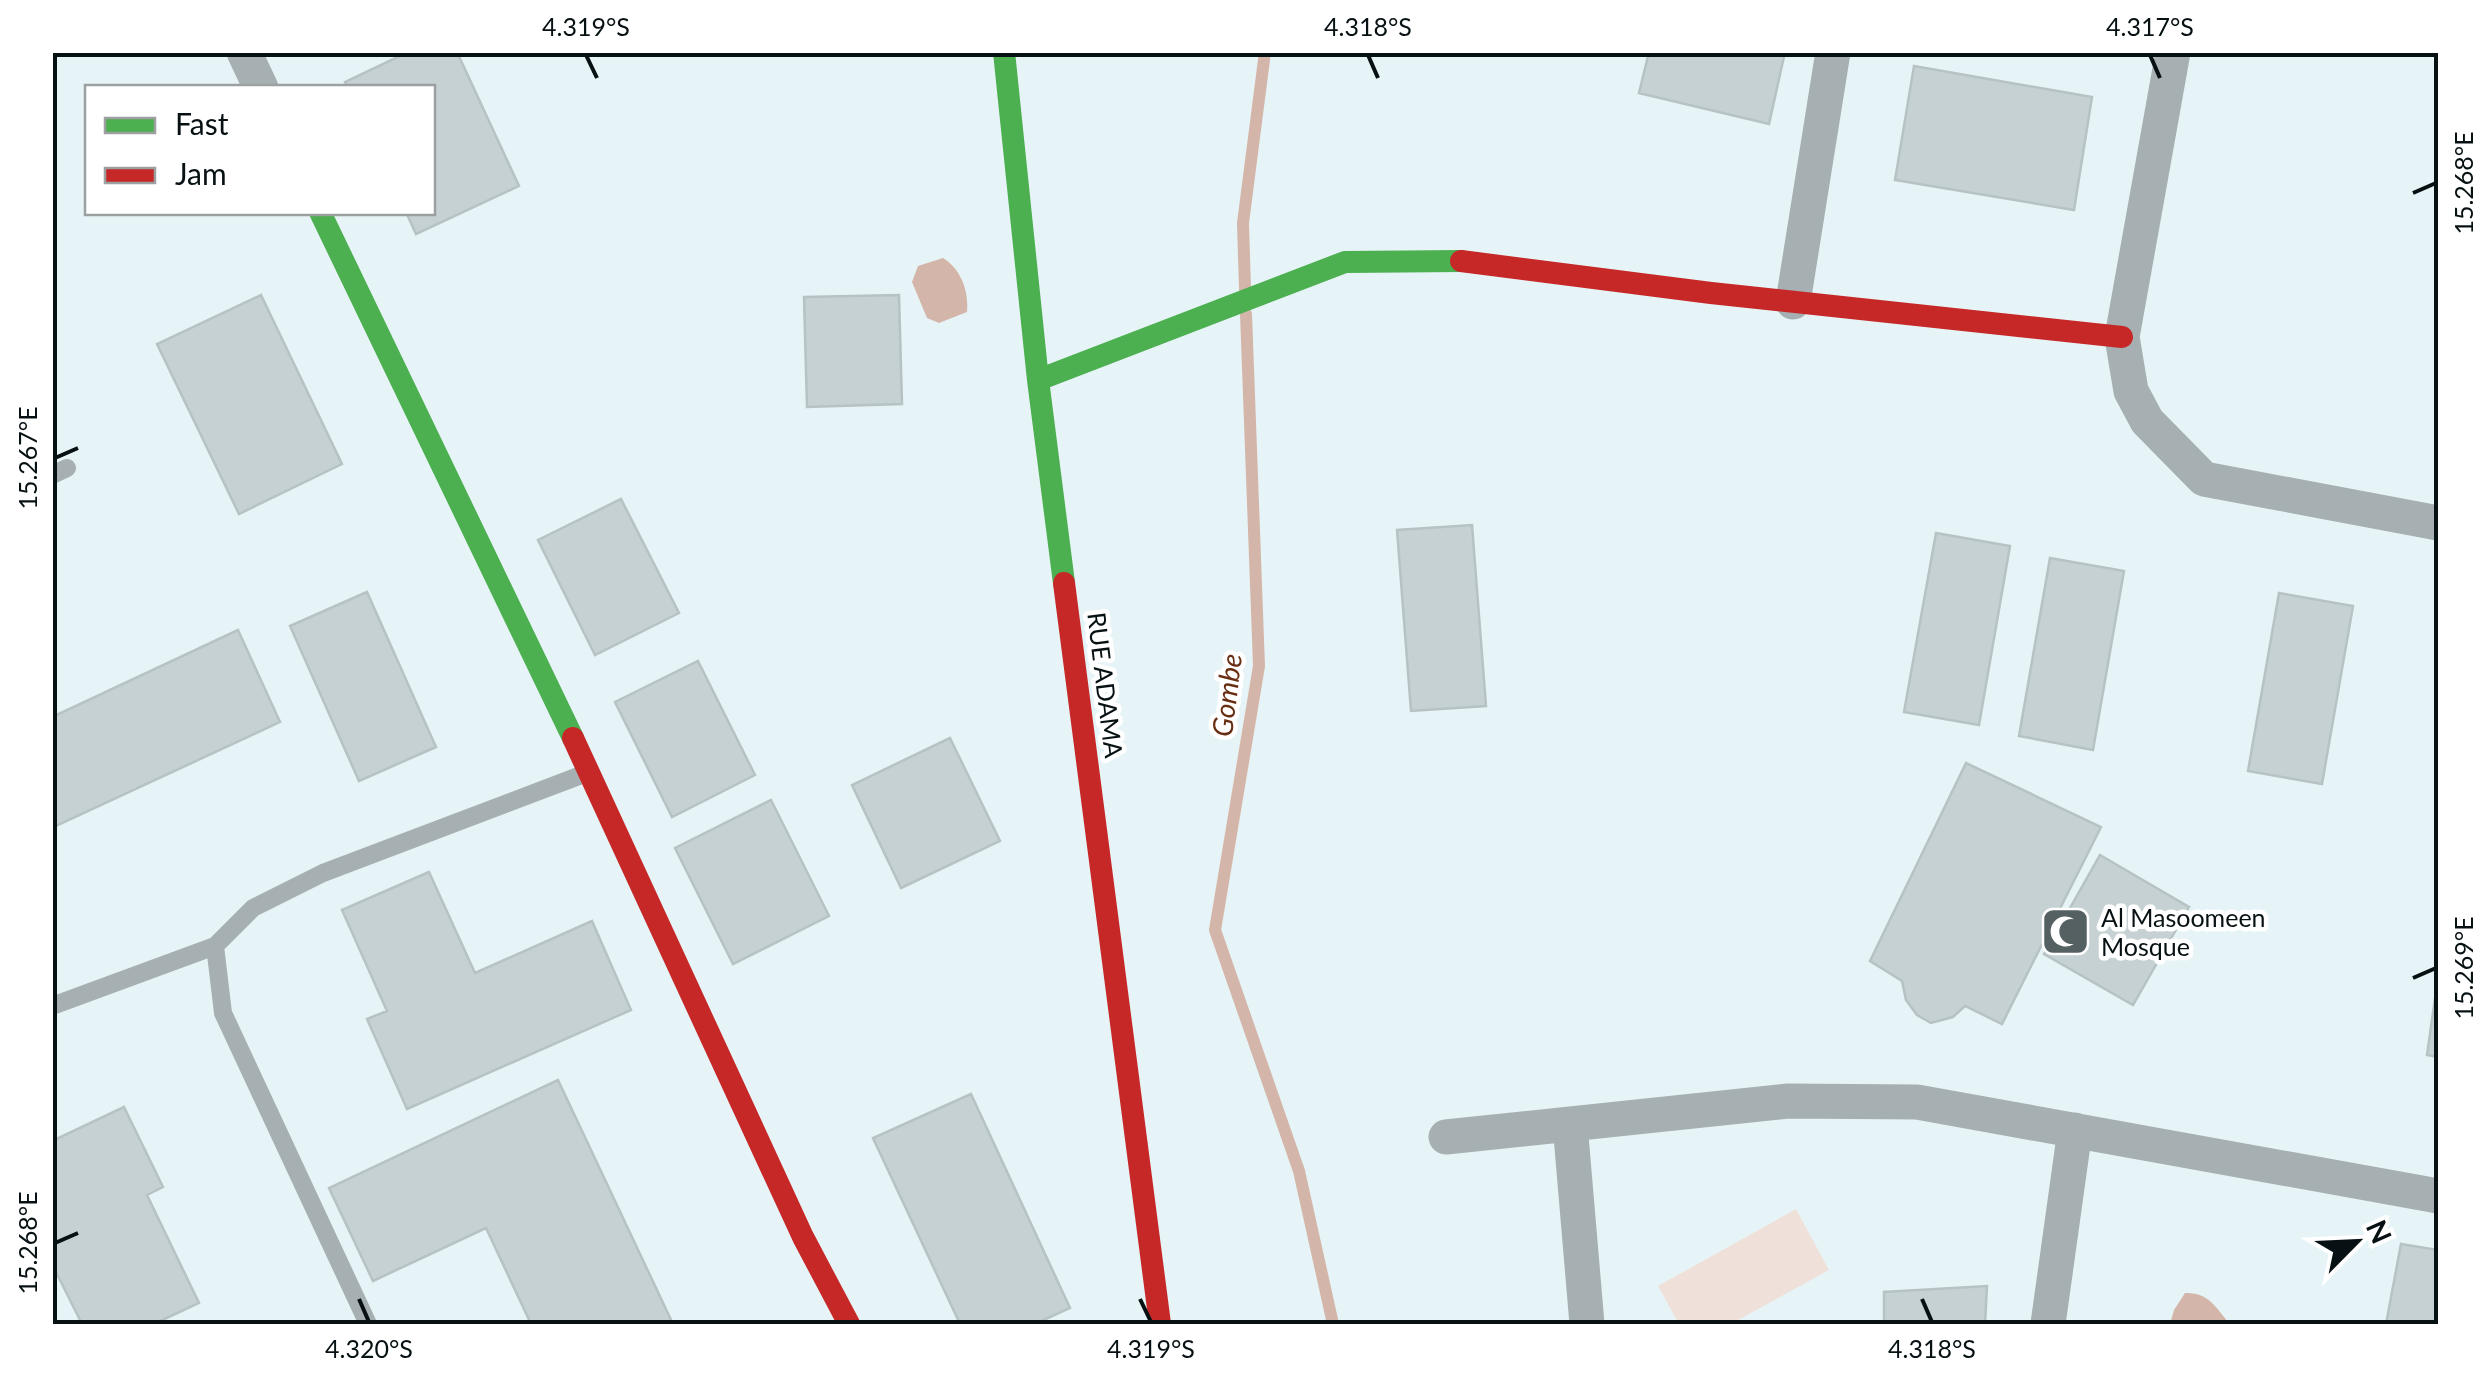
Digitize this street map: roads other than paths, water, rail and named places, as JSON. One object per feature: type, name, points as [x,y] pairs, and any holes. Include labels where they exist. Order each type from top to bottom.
[{"type":"street","points":[[244,52],[260,85]]},
{"type":"street","name":"RUE ADAMA","points":[[1004,52],[1038,380],[1160,1324]]},
{"type":"street","points":[[1793,302],[1834,52]]},
{"type":"street","points":[[2173,52],[2122,337],[2131,391],[2147,421],[2204,479],[2438,523]]},
{"type":"street","points":[[321,215],[589,772],[803,1237],[849,1324]]},
{"type":"street","points":[[1038,380],[1346,262],[1442,259],[1559,270],[1793,302],[2122,337]]},
{"type":"street","points":[[1446,1137],[1788,1100],[1917,1102],[2438,1196]]},
{"type":"street","points":[[1570,1124],[1587,1324]]},
{"type":"street","points":[[2048,1324],[2075,1130]]},
{"type":"lane","points":[[52,1006],[215,946],[254,908],[323,873],[589,772]]},
{"type":"lane","points":[[215,946],[223,1013],[368,1324]]},
{"type":"waterway","name":"Gombe","points":[[1245,289],[1243,223],[1265,52]]},
{"type":"waterway","name":"Gombe","points":[[1246,314],[1259,666],[1215,930],[1299,1171],[1333,1324]]},
{"type":"place","name":"Al Masoomeen Mosque","points":[[2066,931]]}]
